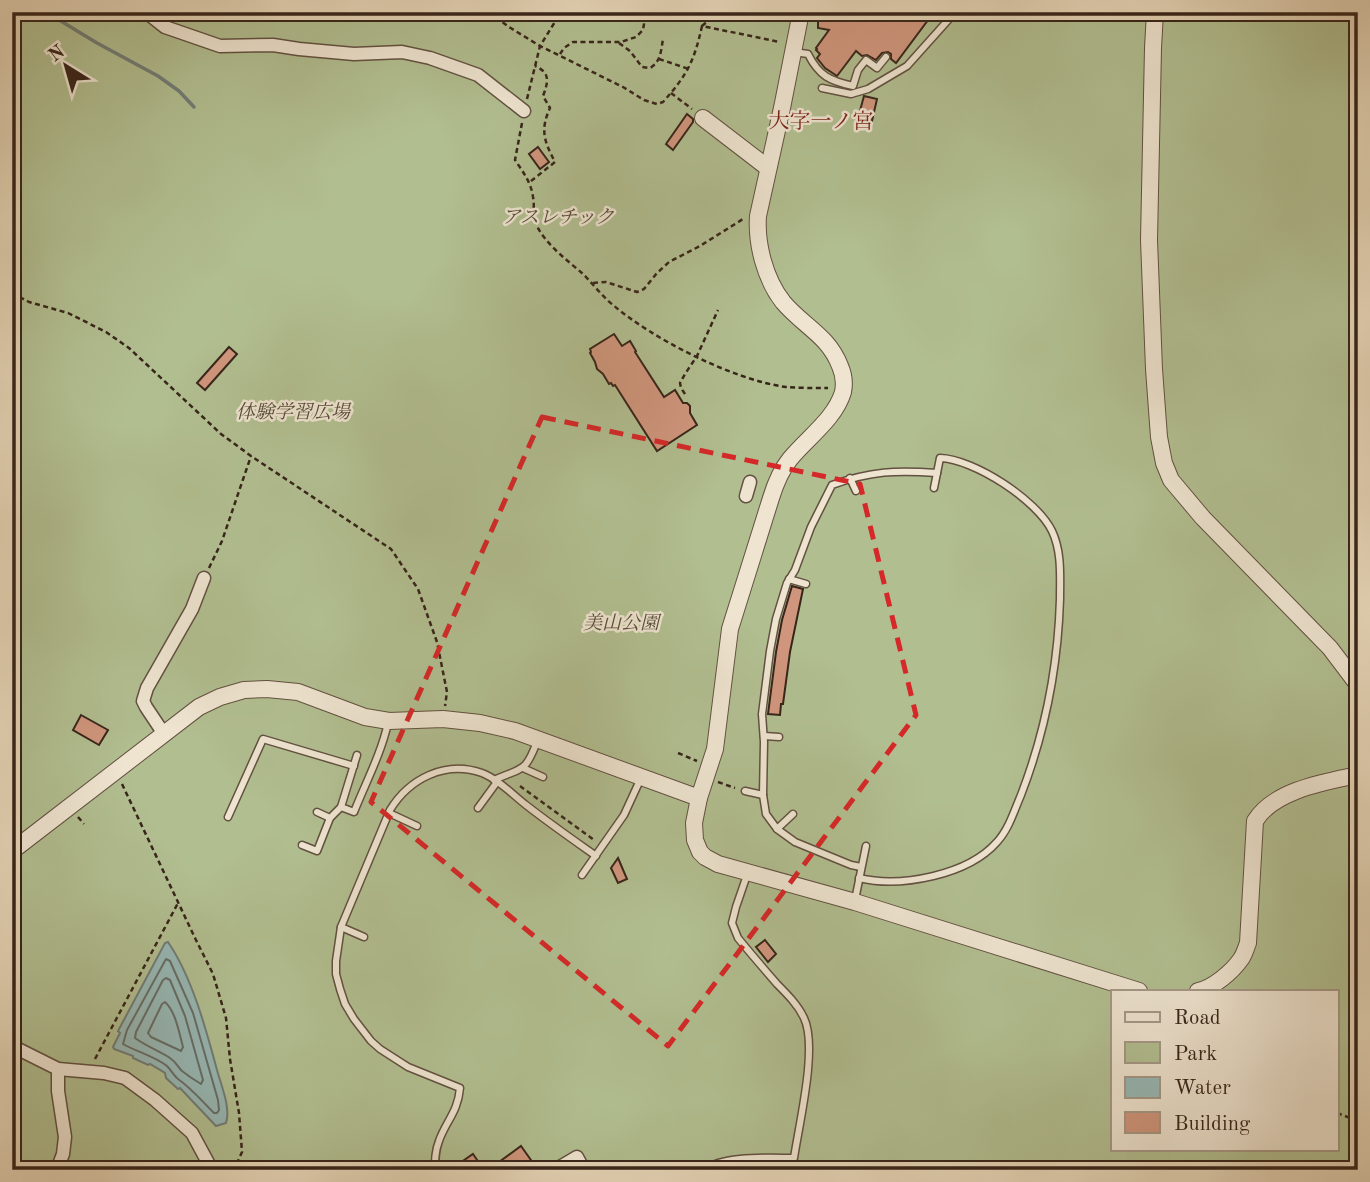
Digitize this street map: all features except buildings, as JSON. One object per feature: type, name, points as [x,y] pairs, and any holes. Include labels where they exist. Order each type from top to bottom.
[{"type":"street","points":[[146,12],[165,27],[220,46],[273,46],[354,54],[402,52],[429,58],[478,75],[524,111]]},
{"type":"street","points":[[801,12],[757,231],[760,252],[782,300],[795,315],[820,334],[835,352],[845,379],[838,406],[788,461],[775,486],[741,589],[730,629],[717,735],[699,798],[695,840],[700,852],[711,861],[855,902],[1136,990]]},
{"type":"street","points":[[1155,12],[1149,240],[1155,382],[1164,463],[1171,480],[1203,518],[1329,648],[1358,685]]},
{"type":"street","points":[[703,118],[768,168]]},
{"type":"street","points":[[746,496],[750,482]]},
{"type":"street","points":[[164,734],[146,707],[144,701],[147,688],[192,610],[204,578]]},
{"type":"street","points":[[12,851],[199,707],[244,690],[298,692],[365,718],[389,721],[443,719],[515,730],[699,798]]},
{"type":"street","points":[[1205,990],[1242,958],[1248,943],[1255,821],[1262,811],[1282,796],[1323,782],[1358,775]]},
{"type":"street","points":[[12,1046],[58,1069],[104,1073],[125,1079],[155,1100],[192,1133],[212,1170]]},
{"type":"street","points":[[57,1170],[65,1137],[58,1091],[58,1069]]},
{"type":"street","points":[[555,1170],[576,1157],[584,1170]]},
{"type":"lane","points":[[822,88],[851,94],[868,89],[907,66],[954,12]]},
{"type":"lane","points":[[793,48],[807,54],[824,76],[834,82],[853,86],[858,70],[866,60],[877,68],[886,57]]},
{"type":"lane","points":[[859,878],[889,881],[940,874],[969,864],[998,841],[1006,829],[1029,774],[1048,705],[1059,627],[1060,572],[1052,530],[1028,501],[994,477],[949,458],[940,458],[934,488]]},
{"type":"lane","points":[[861,867],[795,842],[777,829],[766,814],[763,795],[762,713],[776,619],[786,583],[795,570],[810,527],[832,485],[879,472],[937,473]]},
{"type":"lane","points":[[850,478],[856,491]]},
{"type":"lane","points":[[789,579],[806,584]]},
{"type":"lane","points":[[341,807],[354,812],[373,769],[389,721]]},
{"type":"lane","points":[[764,736],[779,737]]},
{"type":"lane","points":[[228,817],[263,739],[354,766]]},
{"type":"lane","points":[[478,808],[495,781],[523,768],[529,761],[538,739]]},
{"type":"lane","points":[[302,845],[317,851],[330,818],[341,807],[357,755]]},
{"type":"lane","points":[[523,768],[542,777]]},
{"type":"lane","points":[[435,1170],[439,1139],[455,1111],[460,1088],[408,1066],[371,1041],[345,1004],[336,974],[341,927],[389,813],[396,800],[417,780],[437,771],[466,770],[483,774],[495,781],[596,856]]},
{"type":"lane","points":[[582,874],[624,815],[642,776]]},
{"type":"lane","points":[[745,791],[763,795]]},
{"type":"lane","points":[[317,812],[330,818]]},
{"type":"lane","points":[[389,813],[417,826]]},
{"type":"lane","points":[[777,829],[793,814]]},
{"type":"lane","points":[[855,902],[866,846]]},
{"type":"lane","points":[[704,1170],[710,1165],[732,1160],[794,1158],[809,1064],[810,1042],[803,1017],[738,938],[732,926],[748,873]]},
{"type":"lane","points":[[341,927],[364,937]]},
{"type":"path","points":[[489,12],[540,46],[650,103],[657,104],[663,102],[689,69],[702,26],[718,12]]},
{"type":"path","points":[[561,12],[540,46],[514,160],[530,181],[535,223],[549,243],[592,283],[610,304],[634,322],[697,356],[746,377],[785,387],[832,388],[843,391]]},
{"type":"path","points":[[560,54],[573,42],[629,40],[643,30],[646,12]]},
{"type":"path","points":[[766,12],[777,16]]},
{"type":"path","points":[[702,26],[793,48]]},
{"type":"path","points":[[616,41],[628,48],[642,67],[650,68],[657,64],[663,38]]},
{"type":"path","points":[[659,59],[689,69]]},
{"type":"path","points":[[530,181],[555,162],[543,131],[550,108],[543,96],[547,77],[544,70],[535,66]]},
{"type":"path","points":[[671,93],[703,118]]},
{"type":"path","points":[[592,283],[606,282],[637,292],[644,289],[669,262],[749,216]]},
{"type":"path","points":[[12,293],[30,302],[68,313],[106,332],[129,348],[221,434],[391,549],[418,589],[438,642],[447,692],[443,719]]},
{"type":"path","points":[[685,394],[680,383],[697,356],[718,310]]},
{"type":"path","points":[[204,578],[222,541],[251,456]]},
{"type":"path","points":[[678,753],[699,761]]},
{"type":"path","points":[[506,775],[603,846]]},
{"type":"path","points":[[714,781],[745,791]]},
{"type":"path","points":[[122,784],[213,974],[226,1018],[242,1152],[239,1161],[226,1170]]},
{"type":"path","points":[[78,817],[84,824]]},
{"type":"path","points":[[95,1059],[178,903]]},
{"type":"path","points":[[1338,1113],[1358,1121]]},
{"type":"highlighted area","points":[[542,417],[860,484],[916,715],[668,1046],[371,802]]},
{"type":"green space","name":"美山公園","points":[[12,12],[1358,12],[1358,1170],[12,1170]]},
{"type":"water","points":[[168,942],[177,956],[197,1004],[225,1096],[226,1123],[216,1126],[180,1088],[166,1078],[165,1073],[113,1047],[120,1033],[118,1031],[165,943]]},
{"type":"waterway","points":[[46,12],[158,76],[179,91],[194,107]]},
{"type":"district","name":"大字一ノ宮","points":[[821,121]]},
{"type":"park label","name":"アスレチック","points":[[558,216]]},
{"type":"park label","name":"体験学習広場","points":[[293,411]]}]
